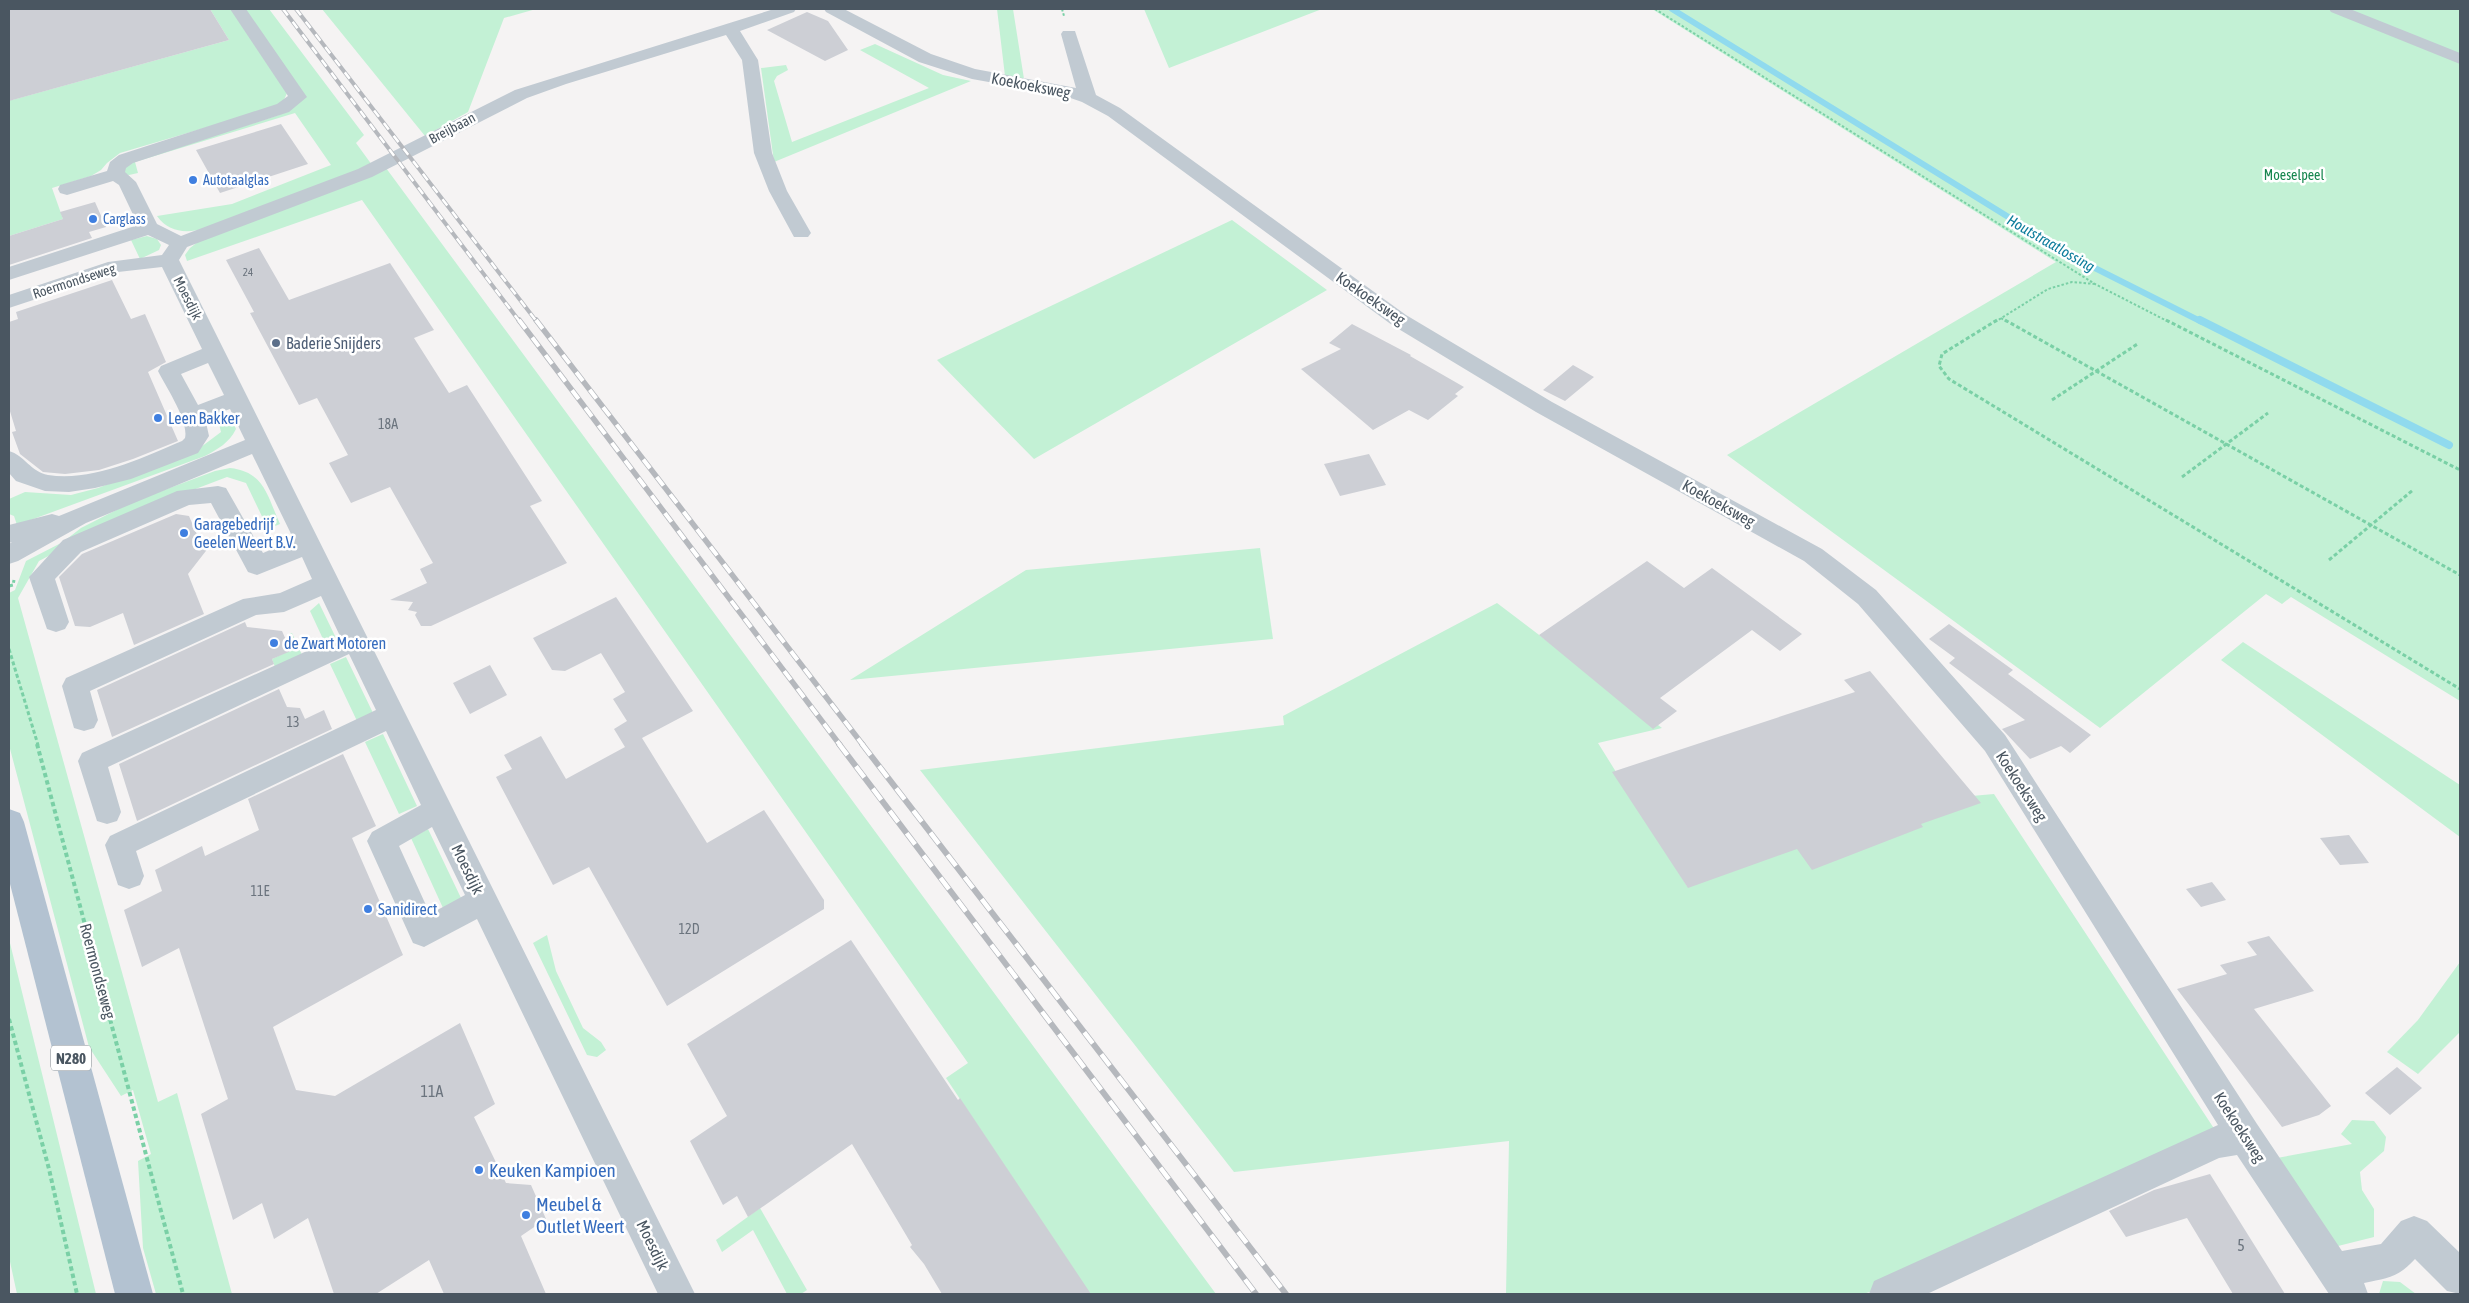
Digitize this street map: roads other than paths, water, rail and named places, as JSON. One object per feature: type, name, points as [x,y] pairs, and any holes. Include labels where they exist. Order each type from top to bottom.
[{"type":"main road","name":"N280","points":[[9,822],[134,1294]]},
{"type":"street","points":[[115,174],[117,166],[126,159],[283,108],[298,97],[238,9]]},
{"type":"street","name":"Breijbaan","points":[[174,252],[365,173],[521,94],[560,80],[730,29],[788,9]]},
{"type":"street","name":"Koekoeksweg","points":[[832,9],[925,58],[972,74],[1066,90],[1088,98],[1114,112],[1399,320],[1544,406],[1813,555],[1867,597],[1995,743],[2245,1136],[2342,1282]]},
{"type":"street","points":[[2337,9],[2460,59]]},
{"type":"street","points":[[730,29],[750,60],[763,154],[778,190],[801,233]]},
{"type":"street","points":[[1069,34],[1088,98]]},
{"type":"street","points":[[67,189],[115,174]]},
{"type":"street","points":[[115,174],[127,182],[149,228],[174,252]]},
{"type":"street","points":[[9,274],[149,228]]},
{"type":"street","name":"Roermondseweg","points":[[9,302],[115,266],[174,252]]},
{"type":"street","name":"Moesdijk","points":[[174,252],[236,398],[677,1294]]},
{"type":"street","points":[[215,352],[169,370],[192,416],[236,398]]},
{"type":"street","points":[[9,555],[77,517],[258,443]]},
{"type":"street","points":[[56,622],[42,577],[72,546],[185,497],[218,494],[257,566],[308,544]]},
{"type":"street","points":[[9,534],[77,517]]},
{"type":"street","points":[[84,720],[75,686],[252,606],[284,602],[327,583]]},
{"type":"street","points":[[108,812],[92,761],[355,640]]},
{"type":"street","points":[[129,876],[120,845],[392,715]]},
{"type":"street","points":[[439,809],[382,841],[424,933],[483,900]]},
{"type":"street","points":[[1887,1294],[2217,1142],[2245,1136]]},
{"type":"street","points":[[2342,1282],[2390,1260],[2414,1234],[2460,1278]]},
{"type":"lane","points":[[9,459],[13,467],[26,477],[53,484],[86,483],[122,473],[190,447],[198,440],[200,434],[192,416]]},
{"type":"waterway","name":"Houtstraatlossing","points":[[1672,9],[2073,257],[2202,322]]},
{"type":"waterway","name":"Houtstraatlossing","points":[[2200,320],[2449,445]]},
{"type":"railway","points":[[283,9],[520,322]]},
{"type":"railway","points":[[296,9],[537,322]]},
{"type":"railway","points":[[519,320],[840,745]]},
{"type":"railway","points":[[536,320],[863,745]]},
{"type":"railway","points":[[839,744],[1256,1294]]},
{"type":"railway","points":[[862,744],[1286,1294]]},
{"type":"place","name":"Autotaalglas","points":[[193,180]]},
{"type":"place","name":"Carglass","points":[[93,219]]},
{"type":"place","name":"Baderie Snijders","points":[[276,343]]},
{"type":"place","name":"Leen Bakker","points":[[158,418]]},
{"type":"place","name":"Garagebedrijf Geelen Weert B.V.","points":[[184,533]]},
{"type":"place","name":"de Zwart Motoren","points":[[274,643]]},
{"type":"place","name":"Sanidirect","points":[[368,909]]},
{"type":"place","name":"Keuken Kampioen","points":[[479,1170]]},
{"type":"place","name":"Meubel & Outlet Weert","points":[[526,1215]]},
{"type":"park label","name":"Moeselpeel","points":[[2294,175]]}]
